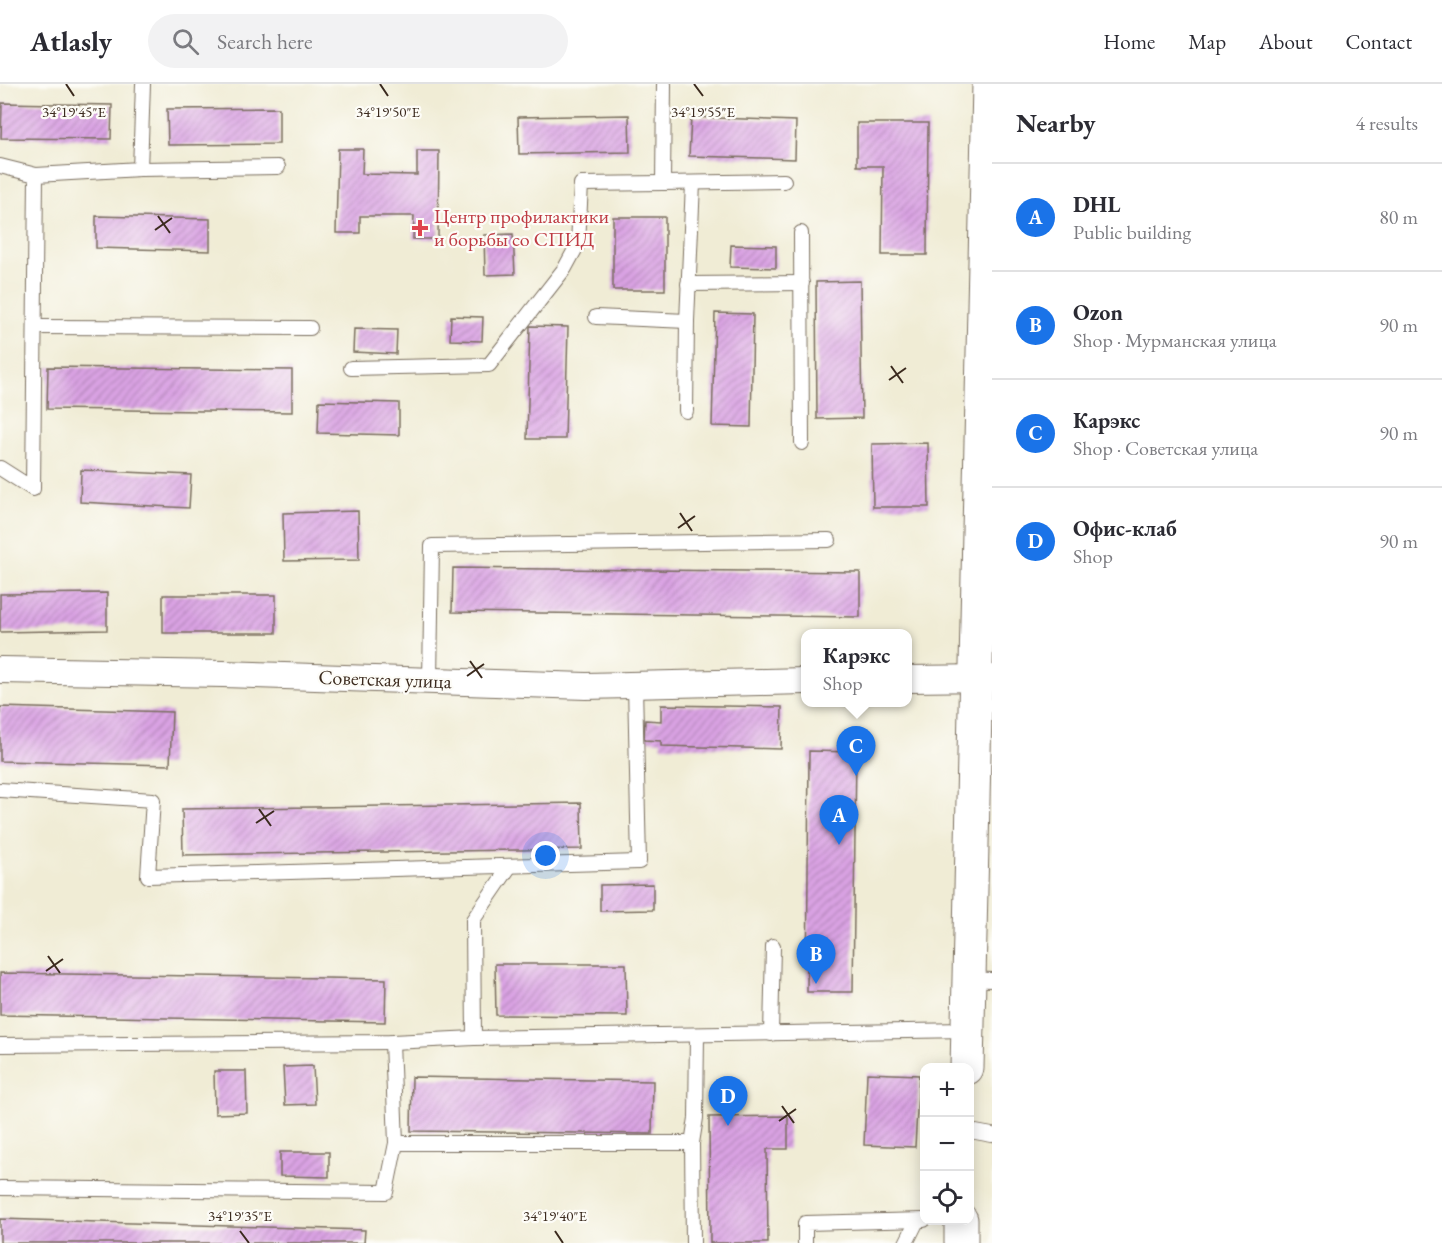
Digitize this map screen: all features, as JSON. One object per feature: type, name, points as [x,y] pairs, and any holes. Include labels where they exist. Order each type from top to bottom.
[{"type":"street","points":[[967,1063],[968,1030],[981,979],[990,184],[989,84]]},
{"type":"street","name":"Советская улица","points":[[0,670],[586,686],[801,681]]},
{"type":"street","points":[[912,679],[985,677]]},
{"type":"street","points":[[961,1225],[961,1243]]},
{"type":"lane","points":[[140,169],[142,84]]},
{"type":"lane","points":[[663,183],[664,84]]},
{"type":"lane","points":[[0,166],[36,175],[140,169],[278,167]]},
{"type":"lane","points":[[0,468],[33,489],[36,175]]},
{"type":"lane","points":[[351,368],[489,365],[565,268],[578,244],[581,184],[784,181]]},
{"type":"lane","points":[[686,411],[688,284],[693,183]]},
{"type":"lane","points":[[801,233],[802,443]]},
{"type":"lane","points":[[688,284],[802,283]]},
{"type":"lane","points":[[596,317],[687,321]]},
{"type":"lane","points":[[34,327],[310,328]]},
{"type":"lane","points":[[430,681],[432,546],[829,540]]},
{"type":"lane","points":[[0,790],[153,800],[148,876],[639,862],[635,685]]},
{"type":"lane","points":[[474,1038],[473,920],[510,866]]},
{"type":"lane","points":[[771,1034],[773,946]]},
{"type":"lane","points":[[0,1045],[392,1042],[474,1038],[968,1030]]},
{"type":"lane","points":[[693,1243],[692,1143],[696,1118],[697,1035]]},
{"type":"lane","points":[[0,1188],[387,1192],[396,1143],[392,1042]]},
{"type":"lane","points":[[974,1132],[992,1135]]},
{"type":"lane","points":[[396,1143],[692,1143]]},
{"type":"lane","points":[[805,1243],[805,1223],[920,1220]]},
{"type":"lane","points":[[906,1243],[920,1222]]},
{"type":"building","points":[[2,103],[112,105],[111,139],[1,138]]},
{"type":"building","points":[[279,108],[279,144],[168,145],[167,109]]},
{"type":"building","points":[[629,115],[630,152],[519,154],[518,117]]},
{"type":"building","points":[[691,117],[796,121],[795,159],[689,156]]},
{"type":"building","points":[[857,123],[928,123],[927,255],[882,255],[883,166],[857,166]]},
{"type":"building","points":[[338,149],[363,149],[362,174],[417,175],[417,151],[439,151],[438,239],[413,239],[414,216],[360,216],[360,233],[336,233]]},
{"type":"building","points":[[96,216],[210,219],[210,251],[96,248]]},
{"type":"building","points":[[613,217],[665,217],[665,290],[613,290]]},
{"type":"building","points":[[513,234],[515,274],[485,275],[484,235]]},
{"type":"building","points":[[731,245],[776,246],[776,268],[730,267]]},
{"type":"building","points":[[860,281],[862,418],[817,419],[816,282]]},
{"type":"building","points":[[715,313],[753,314],[751,427],[712,426]]},
{"type":"building","points":[[451,316],[483,317],[482,341],[450,340]]},
{"type":"building","points":[[530,326],[568,327],[565,439],[527,439]]},
{"type":"building","points":[[354,329],[397,330],[396,354],[353,352]]},
{"type":"building","points":[[48,367],[292,370],[292,412],[47,409]]},
{"type":"building","points":[[319,401],[399,403],[399,435],[318,433]]},
{"type":"building","points":[[928,443],[929,507],[873,507],[872,444]]},
{"type":"building","points":[[81,470],[191,475],[189,508],[80,502]]},
{"type":"building","points":[[358,511],[359,560],[284,561],[283,513]]},
{"type":"building","points":[[453,568],[860,572],[860,617],[452,612]]},
{"type":"building","points":[[107,593],[107,630],[0,632],[0,594]]},
{"type":"building","points":[[163,595],[276,595],[276,633],[163,633]]},
{"type":"building","points":[[661,705],[782,707],[781,749],[661,746],[661,741],[644,740],[645,720],[661,721]]},
{"type":"building","points":[[0,707],[172,712],[170,765],[0,761]]},
{"type":"building","points":[[809,751],[856,752],[853,992],[807,992]]},
{"type":"building","points":[[581,803],[582,849],[183,855],[182,809]]},
{"type":"building","points":[[653,884],[653,910],[600,911],[600,885]]},
{"type":"building","points":[[495,964],[626,964],[627,1016],[496,1015]]},
{"type":"building","points":[[0,973],[386,979],[385,1022],[0,1015]]},
{"type":"building","points":[[313,1066],[315,1104],[285,1105],[283,1067]]},
{"type":"building","points":[[214,1071],[246,1071],[247,1113],[215,1114]]},
{"type":"building","points":[[867,1073],[919,1075],[915,1147],[864,1145]]},
{"type":"building","points":[[412,1077],[653,1081],[652,1134],[411,1131]]},
{"type":"building","points":[[788,1116],[788,1149],[767,1149],[768,1243],[710,1243],[709,1117]]},
{"type":"building","points":[[280,1152],[329,1152],[329,1177],[280,1176]]},
{"type":"building","points":[[0,1219],[365,1230],[364,1243],[0,1243]]},
{"type":"place","name":"Центр профилактики и борьбы со СПИД","points":[[420,228]]},
{"type":"place","name":"Карэкс","points":[[856,776]]},
{"type":"place","name":"DHL","points":[[839,845]]},
{"type":"place","name":"Ozon","points":[[816,984]]},
{"type":"place","name":"Офис-клаб","points":[[728,1126]]}]
